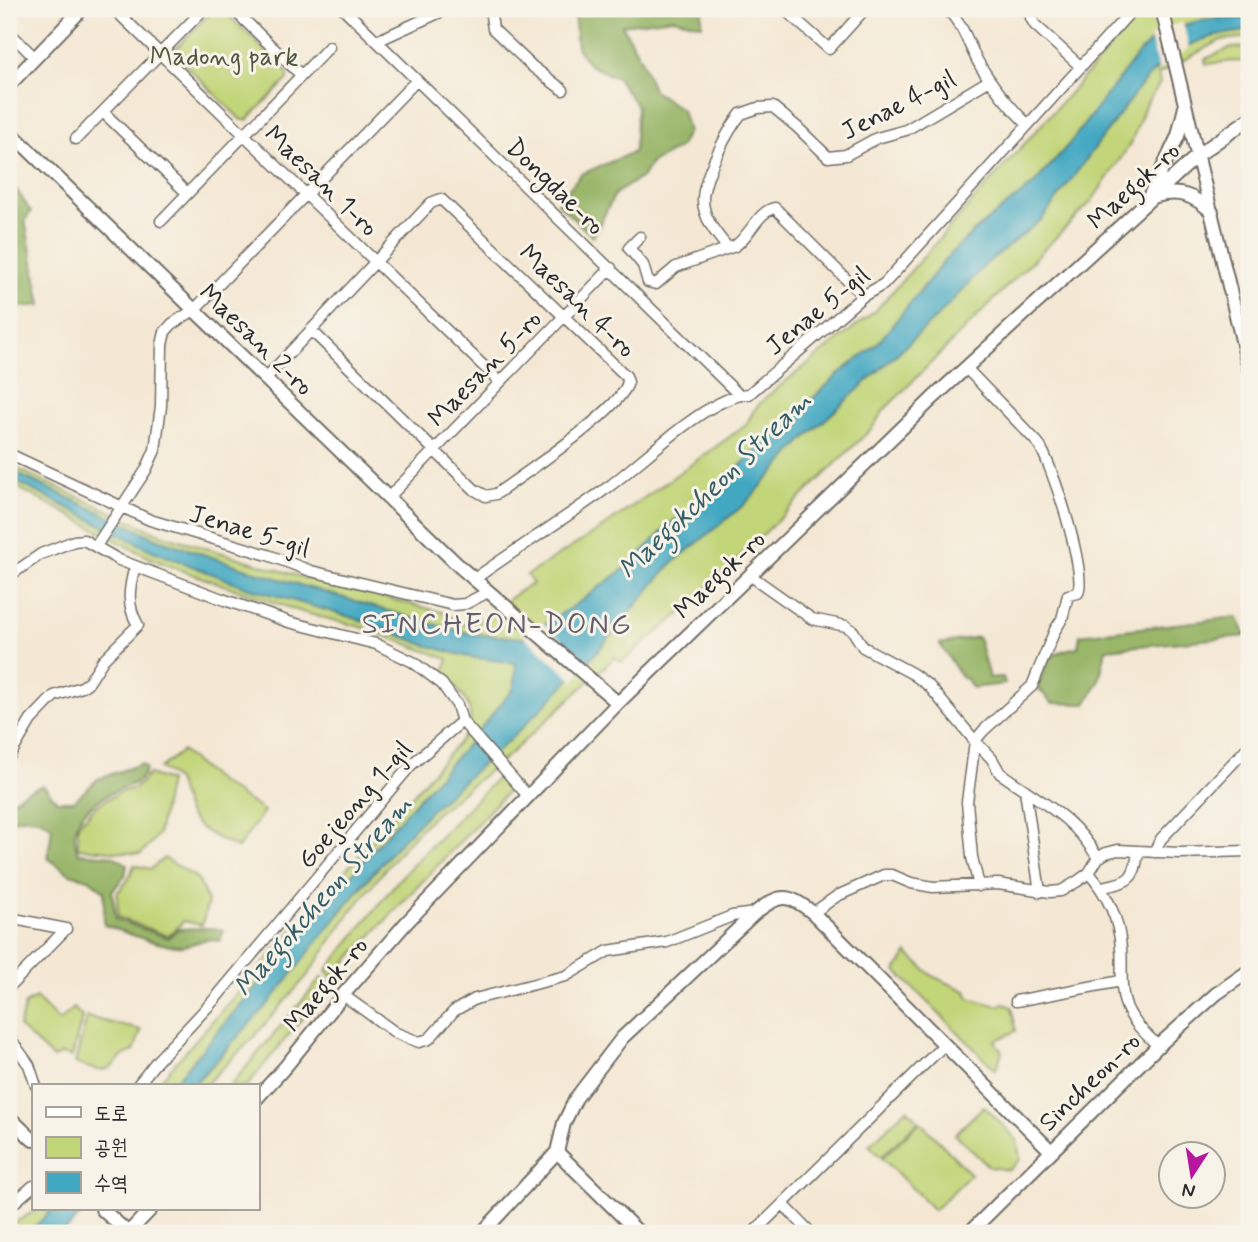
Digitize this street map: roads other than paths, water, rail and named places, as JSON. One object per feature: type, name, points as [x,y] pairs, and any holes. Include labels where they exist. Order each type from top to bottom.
[{"type":"street","points":[[9,85],[82,9]]},
{"type":"street","name":"Maesan 1-ro","points":[[114,9],[500,382]]},
{"type":"street","points":[[76,139],[204,9]]},
{"type":"street","points":[[233,9],[301,75]]},
{"type":"street","name":"Dongdae-ro","points":[[344,9],[738,394]]},
{"type":"street","points":[[377,41],[447,9]]},
{"type":"street","points":[[490,9],[493,29],[533,67],[563,90]]},
{"type":"street","points":[[784,9],[829,50],[865,9]]},
{"type":"street","points":[[947,9],[960,22],[979,65],[1010,107],[1027,124]]},
{"type":"street","points":[[1034,9],[1031,18],[1035,25],[1080,66]]},
{"type":"street","name":"Jenae 5-gil","points":[[474,580],[612,484],[707,409],[738,394],[749,394],[863,296],[884,284],[1133,9]]},
{"type":"street","points":[[1162,9],[1212,212],[1243,322],[1249,369]]},
{"type":"street","points":[[9,32],[34,57]]},
{"type":"street","points":[[161,220],[329,47]]},
{"type":"street","points":[[99,542],[146,470],[155,450],[161,407],[162,345],[165,332],[172,324],[194,310],[417,80]]},
{"type":"street","name":"Jenae 4-gil","points":[[728,248],[712,226],[705,212],[703,199],[713,168],[741,114],[758,108],[773,107],[828,157],[833,158],[846,155],[877,138],[906,130],[990,80]]},
{"type":"street","points":[[1149,201],[1178,136],[1185,103]]},
{"type":"street","points":[[103,112],[187,193]]},
{"type":"street","name":"Maegok-ro","points":[[259,1096],[343,995],[451,874],[618,703],[966,368],[1198,155],[1249,119]]},
{"type":"street","name":"Maesan 2-ro","points":[[9,131],[474,580],[618,703]]},
{"type":"street","points":[[1149,201],[1170,193],[1184,194],[1200,200],[1212,212]]},
{"type":"street","name":"Maesan 4-ro","points":[[265,379],[375,261],[431,203],[441,199],[565,316],[626,376],[628,382],[623,394],[569,442],[491,496],[475,490],[311,330]]},
{"type":"street","points":[[640,237],[629,248],[643,265],[646,278],[656,284],[676,267],[742,241],[767,211],[775,208],[863,296]]},
{"type":"street","name":"Maesan 5-ro","points":[[388,498],[611,268]]},
{"type":"street","points":[[966,368],[1038,443],[1046,455],[1071,529],[1080,589],[1078,593],[1068,595],[1062,619],[1032,685],[975,741],[967,802],[972,856],[979,886]]},
{"type":"street","name":"Jenae 5-gil","points":[[9,454],[120,510],[268,555],[311,571],[453,605],[492,596]]},
{"type":"street","points":[[9,576],[41,554],[74,541],[99,542],[135,566],[289,622],[376,644],[413,662],[442,684],[457,705],[462,721],[528,796]]},
{"type":"street","points":[[9,757],[31,720],[54,696],[89,682],[103,660],[138,625],[131,613],[129,590],[135,566]]},
{"type":"street","points":[[751,576],[812,619],[846,626],[853,631],[863,647],[913,674],[929,686],[992,759],[1000,773],[1071,822],[1082,832],[1098,859]]},
{"type":"street","name":"Goejeong 1-gil","points":[[140,1084],[156,1062],[214,1000],[411,765],[462,721]]},
{"type":"street","points":[[1154,852],[1161,839],[1249,746]]},
{"type":"street","points":[[1025,790],[1041,892]]},
{"type":"street","points":[[813,913],[837,896],[884,875],[892,874],[920,886],[998,884],[1041,892],[1061,891],[1089,873],[1098,859],[1106,853],[1118,850],[1202,853],[1249,851]]},
{"type":"street","points":[[1101,887],[1122,883],[1132,876],[1138,851]]},
{"type":"street","points":[[1089,873],[1111,905],[1117,924],[1124,1001],[1133,1020],[1157,1046]]},
{"type":"street","points":[[482,1233],[557,1152],[564,1123],[576,1098],[622,1038],[755,913],[772,900],[784,897],[796,900],[813,913],[1051,1151]]},
{"type":"street","points":[[343,995],[396,1032],[419,1042],[429,1039],[454,1011],[475,999],[566,976],[608,951],[667,942],[732,916],[755,913]]},
{"type":"street","points":[[9,918],[66,929],[9,987]]},
{"type":"street","name":"Sincheon-ro","points":[[969,1233],[1157,1046],[1216,994],[1249,971]]},
{"type":"street","points":[[1016,1001],[1121,981]]},
{"type":"street","points":[[9,1037],[29,1065],[35,1084]]},
{"type":"street","points":[[753,1233],[944,1045]]},
{"type":"street","points":[[9,1117],[32,1139]]},
{"type":"street","points":[[557,1152],[639,1233]]},
{"type":"street","points":[[9,1207],[32,1187]]},
{"type":"street","points":[[783,1204],[811,1233]]},
{"type":"street","points":[[103,1210],[128,1233],[150,1210]]},
{"type":"water","points":[[1249,18],[1249,31],[1217,36],[1192,44],[1145,80],[1042,219],[987,263],[937,317],[803,440],[745,504],[670,565],[596,653],[517,733],[433,808],[398,844],[360,887],[270,1002],[194,1084],[173,1084],[514,688],[516,663],[469,657],[425,645],[364,621],[249,588],[153,551],[9,478],[9,470],[158,539],[256,572],[432,624],[473,634],[523,638],[575,605],[628,566],[672,522],[715,489],[840,373],[878,343],[950,254],[979,227],[1034,184],[1069,144],[1139,53],[1155,38],[1191,23],[1209,19]]},
{"type":"water","points":[[52,1210],[86,1210],[63,1233],[28,1233]]},
{"type":"district","name":"SINCHEON-DONG","points":[[497,623]]},
{"type":"park label","name":"Madong park","points":[[224,56]]},
{"type":"water label","name":"Maegokcheon Stream","points":[[714,484]]},
{"type":"water label","name":"Maegokcheon Stream","points":[[322,895]]}]
